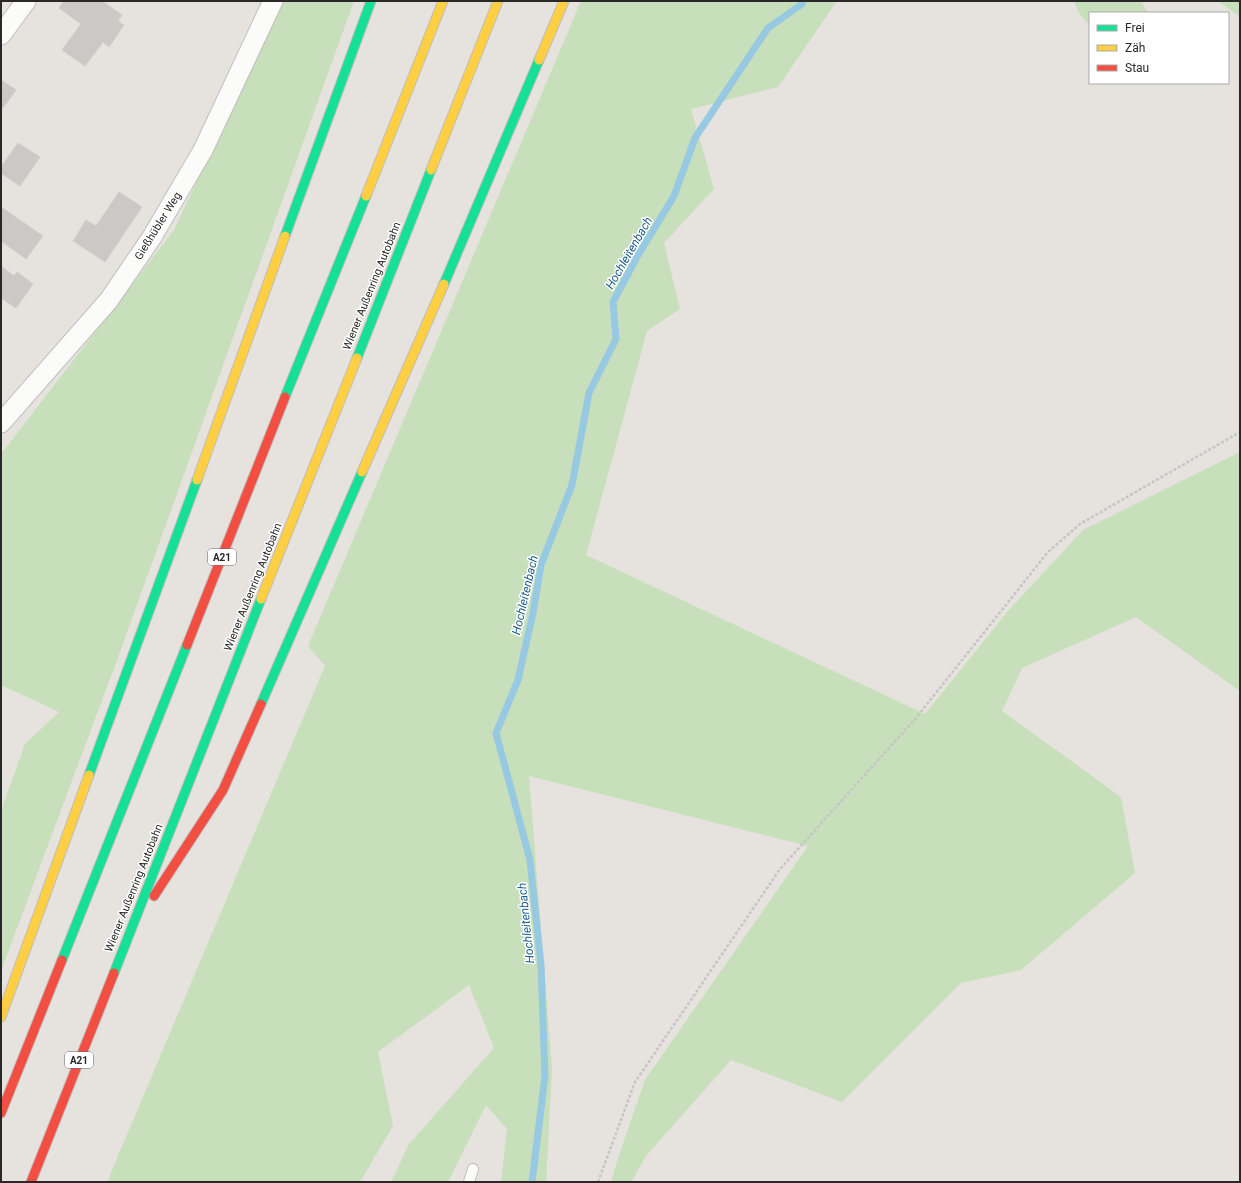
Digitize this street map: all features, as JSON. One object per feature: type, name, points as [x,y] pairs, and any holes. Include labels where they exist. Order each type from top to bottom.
[{"type":"highway","points":[[1,1017],[371,1]]},
{"type":"highway","name":"A21","points":[[1,1113],[443,1]]},
{"type":"highway","name":"Wiener Außenring Autobahn","points":[[31,1182],[498,1]]},
{"type":"highway","points":[[127,938],[223,790],[446,282],[564,1]]},
{"type":"street","points":[[1,33],[26,1]]},
{"type":"street","name":"Gießhübler Weg","points":[[1,423],[109,300],[152,237],[203,150],[272,1]]},
{"type":"lane","points":[[469,1182],[473,1169]]},
{"type":"path","points":[[598,1182],[635,1082],[780,869],[916,718],[1048,552],[1080,524],[1240,432]]},
{"type":"green space","points":[[281,1],[354,1],[119,655],[1,971],[1,811],[25,744],[59,712],[1,685],[1,454],[174,230]]},
{"type":"green space","points":[[581,1],[837,1],[778,87],[691,109],[714,189],[664,243],[680,309],[647,331],[586,555],[925,714],[1009,610],[1083,530],[1240,452],[1240,691],[1136,617],[1022,668],[1002,711],[1121,797],[1135,873],[1021,970],[961,983],[842,1102],[731,1060],[646,1156],[631,1182],[611,1182],[645,1080],[808,846],[529,776],[552,1069],[546,1182],[501,1182],[507,1129],[486,1105],[448,1182],[391,1182],[409,1144],[494,1048],[469,985],[378,1052],[393,1126],[360,1182],[107,1182],[325,666],[308,646]]},
{"type":"green space","points":[[1074,1],[1141,1],[1147,12],[1089,12],[1089,25],[1079,13]]},
{"type":"green space","points":[[1218,1],[1240,1],[1240,17]]},
{"type":"building","points":[[64,1],[102,1],[122,15],[118,21],[124,25],[109,47],[103,42],[85,66],[62,50],[81,24],[59,8]]},
{"type":"building","points":[[1,80],[16,90],[3,108],[1,107]]},
{"type":"building","points":[[18,143],[40,157],[20,186],[1,173],[1,167]]},
{"type":"building","points":[[119,192],[142,207],[105,262],[73,241],[86,220],[96,226]]},
{"type":"building","points":[[1,207],[43,236],[26,259],[1,241]]},
{"type":"building","points":[[1,266],[14,276],[17,272],[33,284],[16,308],[1,298]]},
{"type":"waterway","name":"Hochleitenbach","points":[[532,1182],[545,1076],[541,965],[530,860],[496,733],[518,680],[533,613],[541,565],[572,485],[589,393],[616,339],[613,302],[637,257],[674,196],[695,138],[768,28],[802,4],[803,1]]},
{"type":"traffic: fast","points":[[285,236],[371,1]]},
{"type":"traffic: fast","points":[[444,284],[539,60]]},
{"type":"traffic: fast","points":[[357,358],[431,170]]},
{"type":"traffic: fast","points":[[285,397],[366,196]]},
{"type":"traffic: fast","points":[[261,704],[362,472]]},
{"type":"traffic: fast","points":[[89,775],[197,480]]},
{"type":"traffic: fast","points":[[114,973],[261,599]]},
{"type":"traffic: fast","points":[[62,960],[187,645]]},
{"type":"traffic: slow","points":[[366,196],[443,1]]},
{"type":"traffic: slow","points":[[431,170],[498,1]]},
{"type":"traffic: slow","points":[[539,60],[564,1]]},
{"type":"traffic: slow","points":[[197,480],[285,236]]},
{"type":"traffic: slow","points":[[362,472],[444,284]]},
{"type":"traffic: slow","points":[[261,599],[357,358]]},
{"type":"traffic: slow","points":[[1,1017],[89,775]]},
{"type":"traffic: jam","points":[[187,645],[285,397]]},
{"type":"traffic: jam","points":[[154,896],[223,790],[261,704]]},
{"type":"traffic: jam","points":[[1,1113],[62,960]]},
{"type":"traffic: jam","points":[[31,1182],[114,973]]}]
